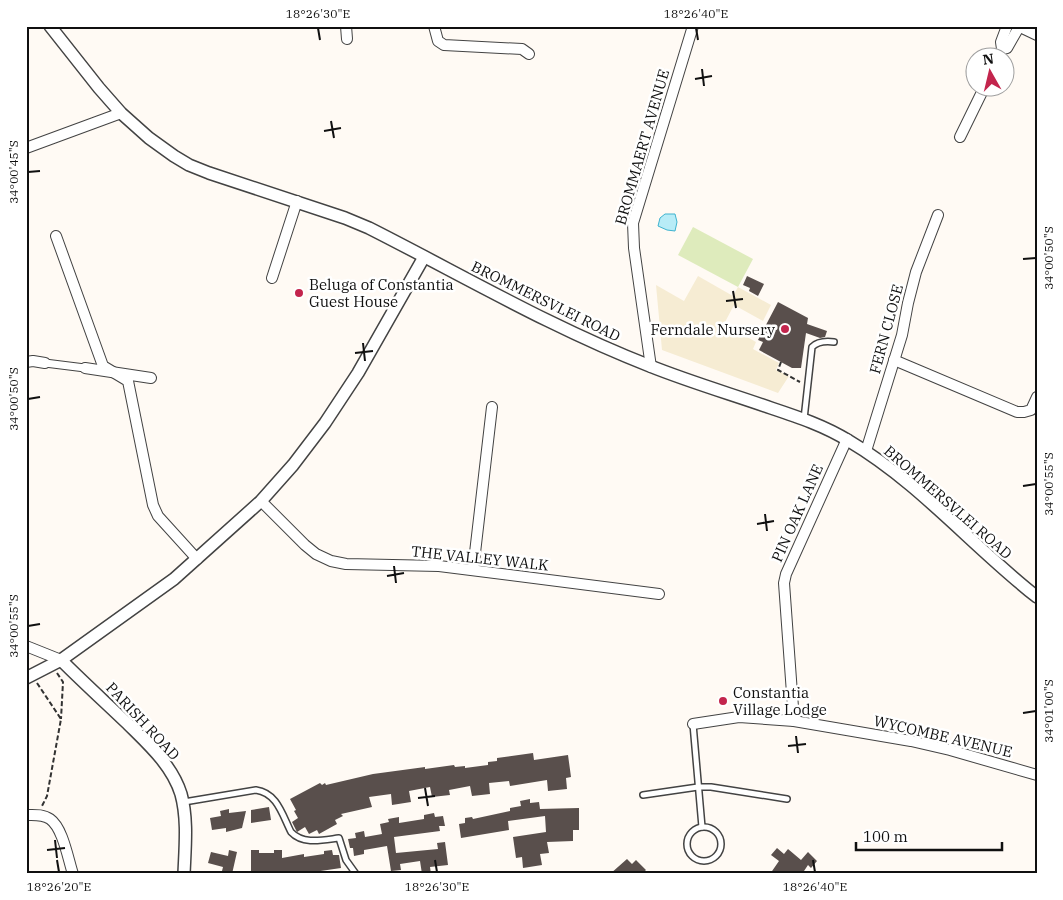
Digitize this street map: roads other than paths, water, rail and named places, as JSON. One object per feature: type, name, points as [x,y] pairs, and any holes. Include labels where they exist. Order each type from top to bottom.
[{"type":"street","name":"BROMMERSVLEI ROAD","points":[[50,26],[121,113],[149,138],[189,165],[369,228],[548,321],[600,345],[651,367],[804,419],[847,439],[890,468],[1013,578],[1037,597]]},
{"type":"street","points":[[346,26],[347,39]]},
{"type":"street","points":[[434,26],[438,42],[444,45],[522,49],[529,54]]},
{"type":"street","name":"BROMMAERT AVENUE","points":[[651,367],[634,248],[633,223],[693,26]]},
{"type":"street","points":[[1000,48],[1007,26]]},
{"type":"street","points":[[1007,48],[1018,26],[1037,35]]},
{"type":"street","points":[[960,137],[979,98]]},
{"type":"street","points":[[26,148],[121,113]]},
{"type":"street","points":[[272,278],[297,202]]},
{"type":"street","name":"FERN CLOSE","points":[[866,451],[902,335],[916,272],[938,215]]},
{"type":"street","points":[[56,236],[103,366],[128,381],[150,492],[158,516],[198,559]]},
{"type":"street","points":[[28,677],[58,665],[166,585],[198,559],[261,501],[293,465],[325,423],[358,373],[424,257]]},
{"type":"street","points":[[894,360],[1017,412],[1031,410],[1037,397]]},
{"type":"street","points":[[26,362],[33,361],[150,378]]},
{"type":"street","points":[[473,570],[492,408]]},
{"type":"street","name":"PIN OAK LANE","points":[[794,721],[784,583],[786,574],[847,439]]},
{"type":"street","name":"THE VALLEY WALK","points":[[261,501],[305,545],[316,554],[331,561],[346,564],[439,566],[659,594]]},
{"type":"street","points":[[26,646],[58,665]]},
{"type":"street","name":"PARISH ROAD","points":[[58,665],[156,753],[171,773],[183,802],[186,830],[184,874]]},
{"type":"street","name":"WYCOMBE AVENUE","points":[[693,724],[739,717],[794,721],[911,741],[1037,775]]},
{"type":"street","points":[[26,816],[38,815],[49,818],[57,826],[73,874]]},
{"type":"lane","points":[[804,419],[812,347],[824,342],[834,342]]},
{"type":"lane","points":[[693,724],[702,827]]},
{"type":"lane","points":[[643,795],[698,787],[787,799]]},
{"type":"lane","points":[[183,802],[256,790],[264,791],[276,801],[294,835],[312,841],[339,838],[346,860],[356,874]]},
{"type":"lane","points":[[702,827],[710,828],[716,832],[721,846],[719,853],[713,859],[706,861],[698,860],[692,856],[688,850],[687,842],[690,835],[702,827]]},
{"type":"water","points":[[665,214],[675,214],[677,222],[675,231],[658,226],[660,218]]},
{"type":"place","name":"Beluga of Constantia Guest House","points":[[299,293]]},
{"type":"place","name":"Ferndale Nursery","points":[[785,329]]},
{"type":"place","name":"Constantia Village Lodge","points":[[723,701]]}]
